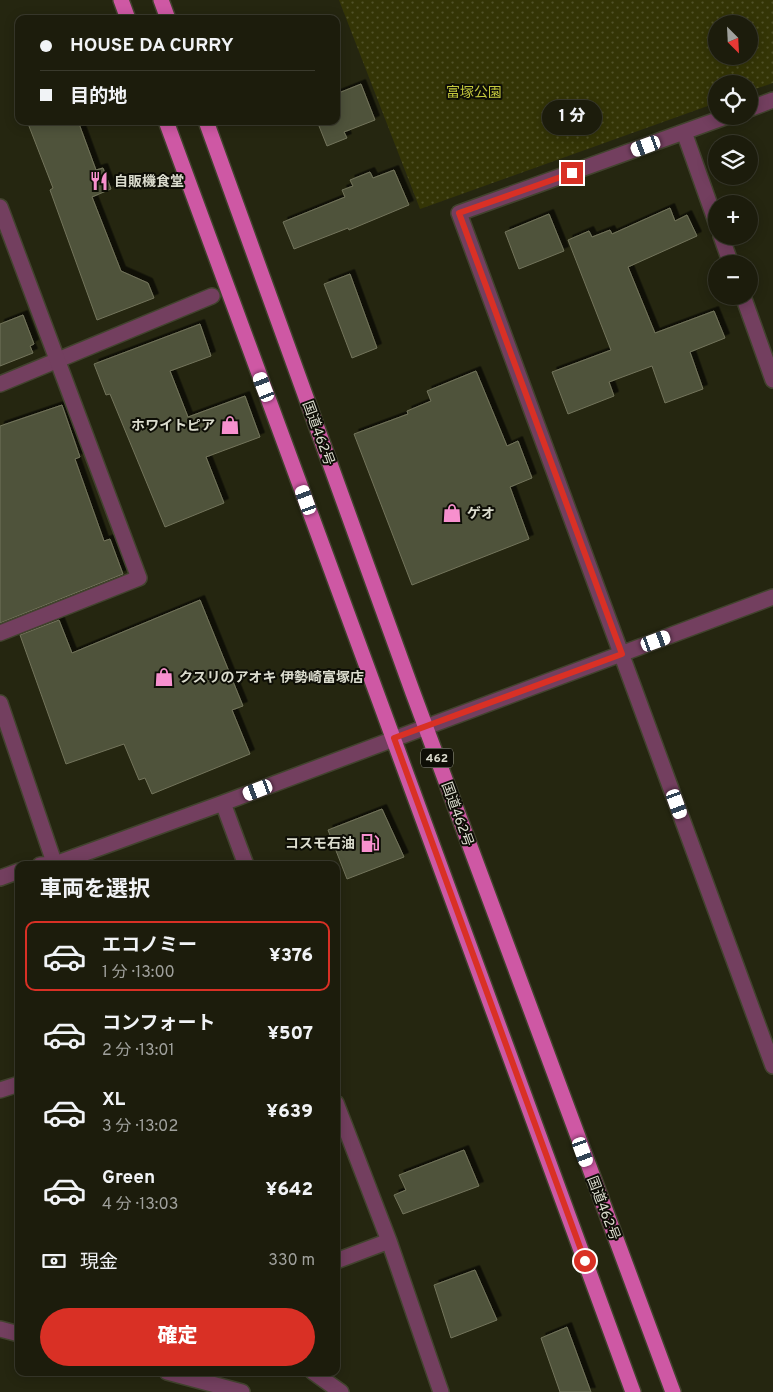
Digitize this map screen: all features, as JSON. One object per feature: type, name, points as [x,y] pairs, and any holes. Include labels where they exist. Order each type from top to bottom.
[{"type":"highway","points":[[121,0],[127,15]]},
{"type":"highway","points":[[162,0],[167,15]]},
{"type":"highway","name":"462","points":[[167,125],[633,1392]]},
{"type":"highway","name":"国道462号","points":[[207,125],[426,726],[673,1392]]},
{"type":"street","points":[[758,106],[773,100]]},
{"type":"street","points":[[708,123],[459,213],[773,1066]]},
{"type":"street","points":[[684,132],[708,200]]},
{"type":"street","points":[[0,207],[139,578],[0,633]]},
{"type":"street","points":[[0,384],[212,296]]},
{"type":"street","points":[[747,305],[769,358],[773,380]]},
{"type":"street","points":[[66,861],[773,597]]},
{"type":"street","points":[[0,703],[54,861]]},
{"type":"street","points":[[223,803],[245,861]]},
{"type":"street","points":[[0,878],[15,872]]},
{"type":"street","points":[[0,1090],[15,1085]]},
{"type":"street","points":[[340,1113],[389,1241],[441,1392]]},
{"type":"street","points":[[340,1259],[389,1241]]},
{"type":"street","points":[[0,1329],[15,1333]]},
{"type":"street","points":[[182,1376],[242,1392]]},
{"type":"street","points":[[319,1376],[341,1392]]},
{"type":"green space","name":"富塚公園","points":[[339,0],[773,0],[773,83],[758,88],[758,75],[708,75],[708,106],[420,209]]},
{"type":"building","points":[[361,84],[375,120],[344,132],[347,138],[327,146],[319,125],[340,125],[340,92]]},
{"type":"building","points":[[29,125],[79,125],[96,170],[103,168],[111,189],[92,197],[121,271],[148,283],[154,298],[97,320],[50,190],[53,188]]},
{"type":"building","points":[[394,170],[409,205],[349,230],[348,228],[294,249],[283,222],[345,197],[342,190],[353,186],[350,180],[370,172],[373,178]]},
{"type":"building","points":[[670,208],[675,221],[687,215],[697,236],[628,267],[655,333],[714,311],[725,338],[690,352],[703,389],[665,403],[652,366],[609,382],[614,396],[568,414],[552,372],[611,350],[568,240],[589,231],[592,237],[610,230],[612,234]]},
{"type":"building","points":[[549,214],[564,251],[519,269],[505,232]]},
{"type":"building","points":[[350,274],[377,348],[352,358],[324,284]]},
{"type":"building","points":[[23,315],[34,344],[30,346],[33,353],[0,366],[0,324]]},
{"type":"building","points":[[200,324],[211,356],[170,371],[188,417],[245,396],[260,437],[206,457],[224,503],[165,527],[110,394],[106,395],[94,364]]},
{"type":"building","name":"ゲオ","points":[[476,371],[507,446],[518,441],[532,478],[510,487],[529,539],[412,585],[354,434],[408,414],[407,411],[431,401],[427,391]]},
{"type":"building","points":[[62,405],[80,457],[75,459],[104,541],[110,539],[123,574],[0,623],[0,426]]},
{"type":"building","name":"クスリのアオキ 伊勢崎富塚店","points":[[200,600],[243,706],[232,710],[250,754],[152,794],[145,778],[139,780],[124,744],[66,764],[20,635],[59,620],[72,653]]},
{"type":"building","points":[[382,809],[404,857],[347,879],[328,830]]},
{"type":"building","points":[[464,1150],[479,1186],[403,1214],[394,1195],[406,1190],[399,1175]]},
{"type":"building","points":[[475,1270],[497,1320],[451,1338],[434,1285]]},
{"type":"building","points":[[567,1327],[591,1392],[560,1392],[541,1338]]},
{"type":"place","name":"自販機食堂","points":[[99,181]]},
{"type":"place","name":"ホワイトピア","points":[[230,425]]},
{"type":"place","name":"ゲオ","points":[[452,513]]},
{"type":"place","name":"クスリのアオキ 伊勢崎富塚店","points":[[164,677]]},
{"type":"place","name":"コスモ石油","points":[[370,843]]},
{"type":"route","points":[[572,173],[459,213],[622,654],[394,738],[585,1261]]}]
